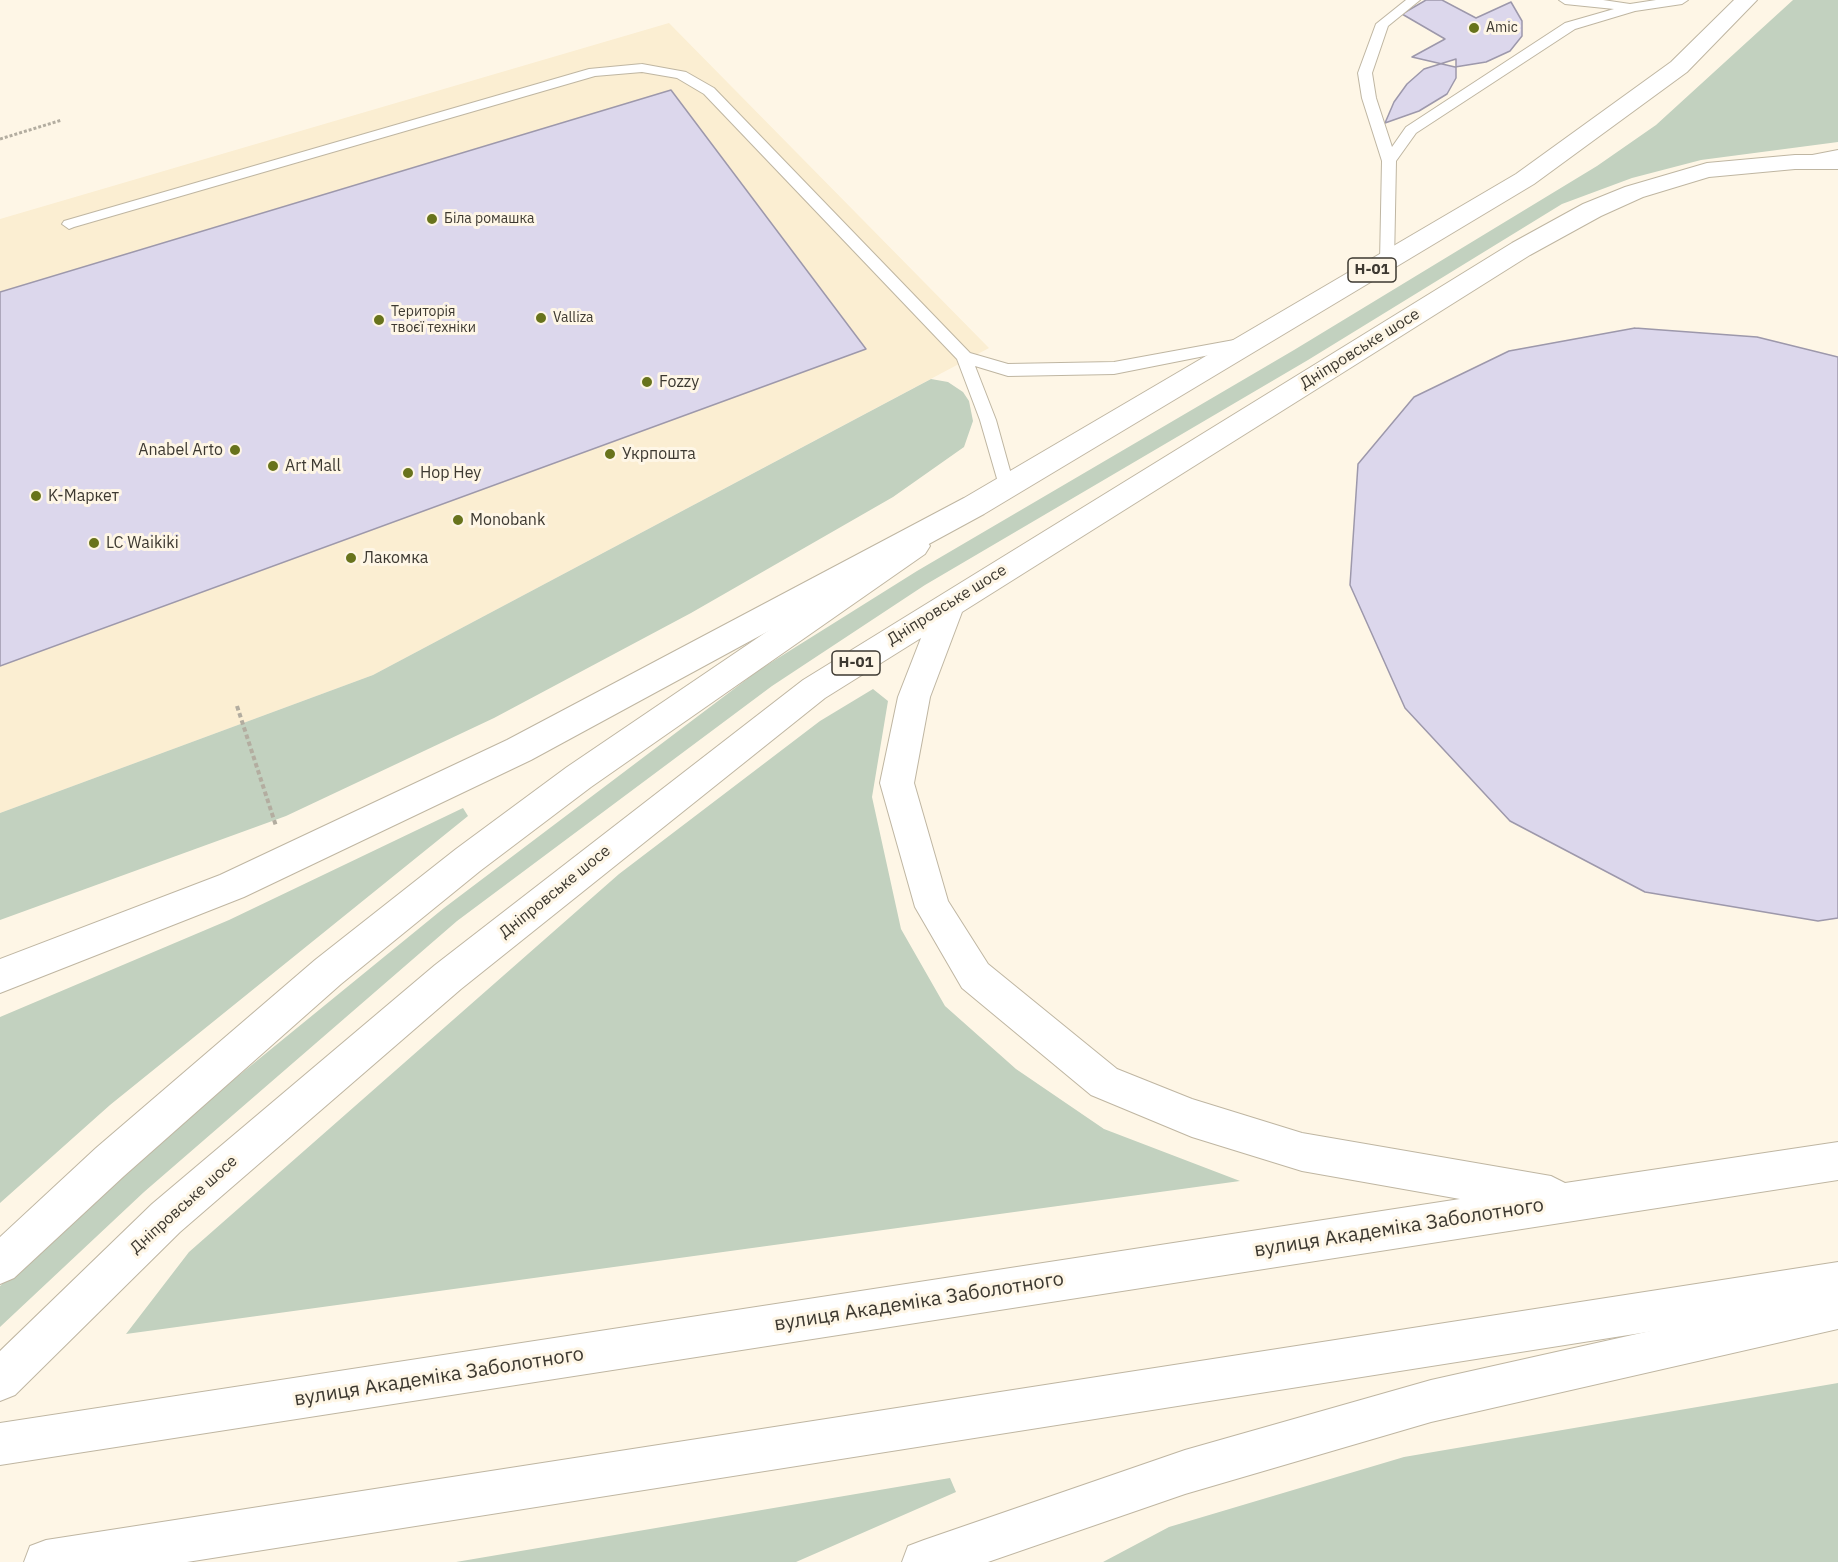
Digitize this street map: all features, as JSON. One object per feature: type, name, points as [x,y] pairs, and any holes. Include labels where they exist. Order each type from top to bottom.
[{"type":"main road","name":"Н-01","points":[[0,1264],[110,1162],[328,972],[468,860],[579,777],[1006,485],[1525,179],[1680,67],[1746,0]]},
{"type":"main road","name":"Дніпровське шосе","points":[[0,1380],[166,1218],[448,977],[814,689],[1521,249],[1592,210],[1634,192],[1707,170],[1795,162],[1838,162]]},
{"type":"main road","points":[[0,976],[232,886],[519,750],[974,506]]},
{"type":"main road","points":[[950,603],[914,697],[897,783],[932,907],[975,976],[1104,1082],[1192,1118],[1302,1152],[1576,1201]]},
{"type":"main road","name":"вулиця Академіка Заболотного","points":[[0,1444],[1838,1161]]},
{"type":"main road","points":[[58,1560],[1584,1319],[1838,1282]]},
{"type":"main road","points":[[924,1562],[1185,1472],[1431,1401],[1838,1309]]},
{"type":"lane","points":[[1387,262],[1389,161],[1369,98],[1365,73],[1382,24],[1414,0]]},
{"type":"lane","points":[[1565,0],[1634,7]]},
{"type":"lane","points":[[1389,161],[1411,130],[1570,26],[1634,7],[1682,0]]},
{"type":"lane","points":[[69,224],[594,72],[642,68],[681,75],[709,91],[964,357],[988,420],[1006,485]]},
{"type":"lane","points":[[1795,162],[1838,154]]},
{"type":"lane","points":[[964,357],[1008,370],[1114,368],[1250,342]]},
{"type":"path","points":[[0,139],[62,120]]},
{"type":"path","points":[[237,706],[277,826]]},
{"type":"shaded area","points":[[669,23],[989,348],[373,675],[0,813],[0,219]]},
{"type":"green space","points":[[1793,0],[1838,0],[1838,142],[1701,160],[1632,178],[1562,204],[1308,360],[925,585],[772,686],[457,921],[144,1192],[0,1327],[0,1286],[118,1174],[444,908],[759,670],[917,571],[1294,350],[1597,166],[1656,125]]},
{"type":"green space","points":[[931,379],[948,382],[963,392],[969,401],[973,421],[964,447],[893,497],[691,613],[494,718],[286,816],[0,920],[0,813],[373,675]]},
{"type":"green space","points":[[873,689],[888,701],[872,797],[901,929],[945,1006],[1016,1069],[1104,1129],[1240,1181],[126,1334],[189,1252],[619,874],[820,721]]},
{"type":"green space","points":[[463,808],[468,816],[110,1105],[0,1203],[0,1017],[229,920]]},
{"type":"green space","points":[[1838,1383],[1838,1562],[1103,1562],[1169,1527],[1404,1457]]},
{"type":"green space","points":[[950,1478],[956,1492],[796,1562],[456,1562]]},
{"type":"building","name":"Amic","points":[[1426,0],[1442,0],[1476,18],[1511,2],[1522,21],[1522,36],[1510,51],[1486,62],[1455,67],[1412,57],[1445,39],[1402,14]]},
{"type":"building","points":[[1456,59],[1456,78],[1447,94],[1419,111],[1385,123],[1394,102],[1407,84],[1424,69]]},
{"type":"building","name":"Art Mall","points":[[671,90],[866,349],[0,666],[0,292]]},
{"type":"building","points":[[1635,328],[1757,337],[1838,357],[1838,918],[1818,921],[1645,892],[1510,821],[1405,708],[1350,585],[1358,464],[1414,397],[1509,351]]},
{"type":"place","name":"Amic","points":[[1474,28]]},
{"type":"place","name":"Біла ромашка","points":[[432,219]]},
{"type":"place","name":"Valliza","points":[[541,318]]},
{"type":"place","name":"Територія твоєї техніки","points":[[379,320]]},
{"type":"place","name":"Fozzy","points":[[647,382]]},
{"type":"place","name":"Anabel Arto","points":[[235,450]]},
{"type":"place","name":"Укрпошта","points":[[610,454]]},
{"type":"place","name":"Art Mall","points":[[273,466]]},
{"type":"place","name":"Hop Hey","points":[[408,473]]},
{"type":"place","name":"K-Маркет","points":[[36,496]]},
{"type":"place","name":"Monobank","points":[[458,520]]},
{"type":"place","name":"LC Waikiki","points":[[94,543]]},
{"type":"place","name":"Лакомка","points":[[351,558]]}]
